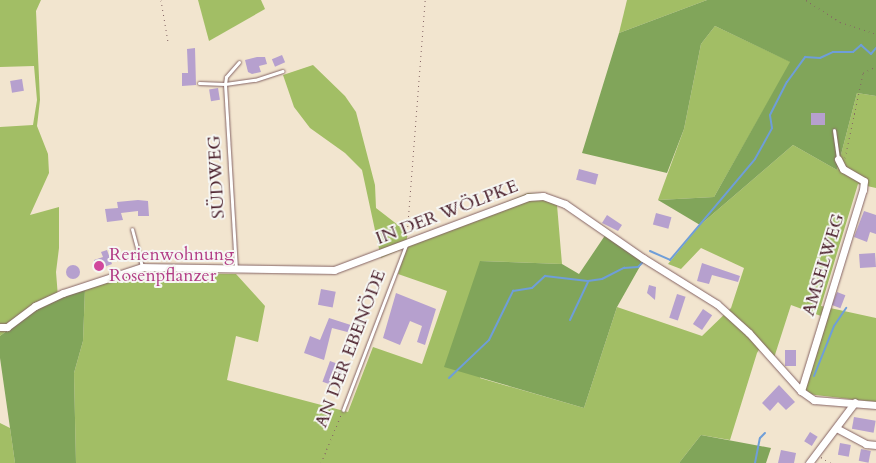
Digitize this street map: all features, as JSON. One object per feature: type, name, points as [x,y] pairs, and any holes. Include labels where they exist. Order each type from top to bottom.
[{"type":"street","name":"AMSELWEG","points":[[801,391],[863,190],[864,181],[843,168],[838,159]]},
{"type":"street","name":"IN DER WÖLPKE","points":[[0,327],[7,327],[35,306],[82,287],[142,268],[334,270],[406,246],[528,197],[543,196],[565,204],[643,258],[717,304],[750,333],[801,391],[814,400],[876,405]]},
{"type":"street","points":[[808,463],[838,429],[856,402]]},
{"type":"street","points":[[838,429],[866,444],[876,445]]},
{"type":"lane","points":[[225,84],[229,72],[240,62]]},
{"type":"lane","points":[[199,83],[225,84],[255,80],[284,70]]},
{"type":"lane","name":"SÜDWEG","points":[[225,84],[236,268]]},
{"type":"lane","points":[[834,130],[838,159]]},
{"type":"lane","points":[[132,229],[142,268]]},
{"type":"lane","name":"AN DER EBENÖDE","points":[[343,410],[406,246]]},
{"type":"path","points":[[161,0],[168,42]]},
{"type":"path","points":[[406,246],[425,0]]},
{"type":"path","points":[[806,0],[840,22],[876,34]]},
{"type":"path","points":[[843,168],[863,73],[876,66]]},
{"type":"path","name":"AN DER EBENÖDE","points":[[321,463],[343,410]]},
{"type":"path","points":[[816,454],[831,463]]},
{"type":"green space","points":[[0,0],[41,0],[36,11],[40,100],[37,126],[48,154],[49,173],[30,215],[59,207],[59,248],[56,272],[58,297],[38,307],[0,336],[0,127],[33,125],[37,100],[34,66],[0,67]]},
{"type":"green space","points":[[198,0],[261,0],[265,9],[209,41]]},
{"type":"green space","points":[[627,0],[707,0],[619,33]]},
{"type":"green space","points":[[707,0],[876,0],[876,96],[857,93],[837,170],[793,145],[700,225],[658,200],[714,197],[790,62],[715,26],[701,44],[684,129],[667,173],[582,153],[619,33]]},
{"type":"green space","points":[[715,26],[791,62],[714,197],[658,200],[684,129],[701,44]]},
{"type":"green space","points":[[313,65],[345,96],[356,112],[375,185],[376,208],[407,232],[407,244],[528,193],[544,193],[557,205],[562,264],[480,261],[480,378],[584,408],[617,307],[702,336],[731,308],[744,268],[701,248],[681,269],[668,264],[700,225],[793,145],[837,170],[857,93],[876,96],[876,188],[858,184],[821,306],[876,318],[876,402],[798,393],[821,316],[791,305],[773,361],[761,346],[757,353],[730,440],[701,435],[679,463],[76,463],[74,373],[83,341],[85,289],[139,273],[236,274],[265,306],[258,342],[236,336],[227,380],[348,412],[373,347],[422,364],[447,291],[398,274],[407,247],[381,258],[362,170],[345,153],[310,128],[294,107],[283,75]]},
{"type":"green space","points":[[606,234],[643,261],[617,307],[584,408],[444,367],[480,261],[562,264],[579,274]]},
{"type":"green space","points":[[85,289],[83,341],[74,373],[76,463],[15,463],[0,358],[0,336],[38,307],[62,295]]},
{"type":"green space","points":[[0,423],[10,428],[15,463],[0,463]]},
{"type":"green space","points":[[701,435],[771,448],[766,463],[679,463]]},
{"type":"building","points":[[195,48],[196,85],[182,86],[182,73],[188,73],[187,49]]},
{"type":"building","points":[[282,55],[285,62],[275,67],[272,59]]},
{"type":"building","points":[[265,57],[267,64],[259,66],[261,72],[252,74],[248,72],[245,60]]},
{"type":"building","points":[[22,79],[24,91],[12,93],[10,81]]},
{"type":"building","points":[[218,88],[220,100],[211,101],[209,89]]},
{"type":"building","points":[[811,113],[825,113],[825,125],[811,125]]},
{"type":"building","points":[[579,169],[598,174],[595,185],[576,180]]},
{"type":"building","points":[[148,201],[149,216],[138,216],[138,211],[121,213],[123,220],[107,222],[105,209],[118,208],[117,202]]},
{"type":"building","points":[[864,211],[876,215],[876,234],[870,232],[867,242],[854,237]]},
{"type":"building","points":[[656,213],[671,217],[668,229],[653,225]]},
{"type":"building","points":[[607,215],[622,225],[618,231],[602,223]]},
{"type":"building","points":[[107,250],[112,264],[94,271],[94,260],[103,257],[101,252]]},
{"type":"building","points":[[875,253],[876,267],[860,268],[859,254]]},
{"type":"building","points":[[702,263],[740,276],[738,282],[712,275],[709,284],[697,281]]},
{"type":"building","points":[[70,265],[76,265],[80,272],[76,279],[70,279],[66,275],[66,269]]},
{"type":"building","points":[[649,285],[656,287],[655,300],[647,293]]},
{"type":"building","points":[[321,289],[336,292],[333,308],[318,305]]},
{"type":"building","points":[[837,292],[845,295],[840,308],[832,305]]},
{"type":"building","points":[[396,293],[436,309],[425,345],[417,342],[422,326],[410,321],[400,345],[383,338]]},
{"type":"building","points":[[677,294],[686,297],[678,321],[669,318]]},
{"type":"building","points":[[703,309],[712,315],[702,330],[693,324]]},
{"type":"building","points":[[329,318],[357,327],[355,334],[332,328],[324,360],[304,353],[310,336],[320,340]]},
{"type":"building","points":[[785,350],[796,350],[796,366],[785,366]]},
{"type":"building","points":[[330,361],[344,366],[337,387],[322,382]]},
{"type":"building","points":[[779,385],[795,402],[786,410],[778,402],[770,411],[762,403]]},
{"type":"building","points":[[854,417],[876,421],[874,433],[852,429]]},
{"type":"building","points":[[810,432],[818,437],[812,446],[804,441]]},
{"type":"building","points":[[840,443],[851,445],[849,457],[838,455]]},
{"type":"building","points":[[861,449],[871,451],[869,463],[859,461]]},
{"type":"building","points":[[781,450],[796,453],[794,463],[778,463]]},
{"type":"waterway","points":[[650,251],[670,260],[755,159],[772,128],[770,115],[787,82],[805,57],[820,58],[833,52],[853,52],[861,45],[871,54],[876,48]]},
{"type":"waterway","points":[[449,378],[489,340],[513,291],[532,288],[545,276],[588,281],[602,279],[624,268],[638,267],[642,263]]},
{"type":"waterway","points":[[570,320],[588,282]]},
{"type":"waterway","points":[[814,376],[834,326],[846,308]]},
{"type":"waterway","points":[[755,463],[760,438],[765,433]]},
{"type":"place","name":"Rerienwohnung Rosenpflanzer","points":[[99,266]]}]
